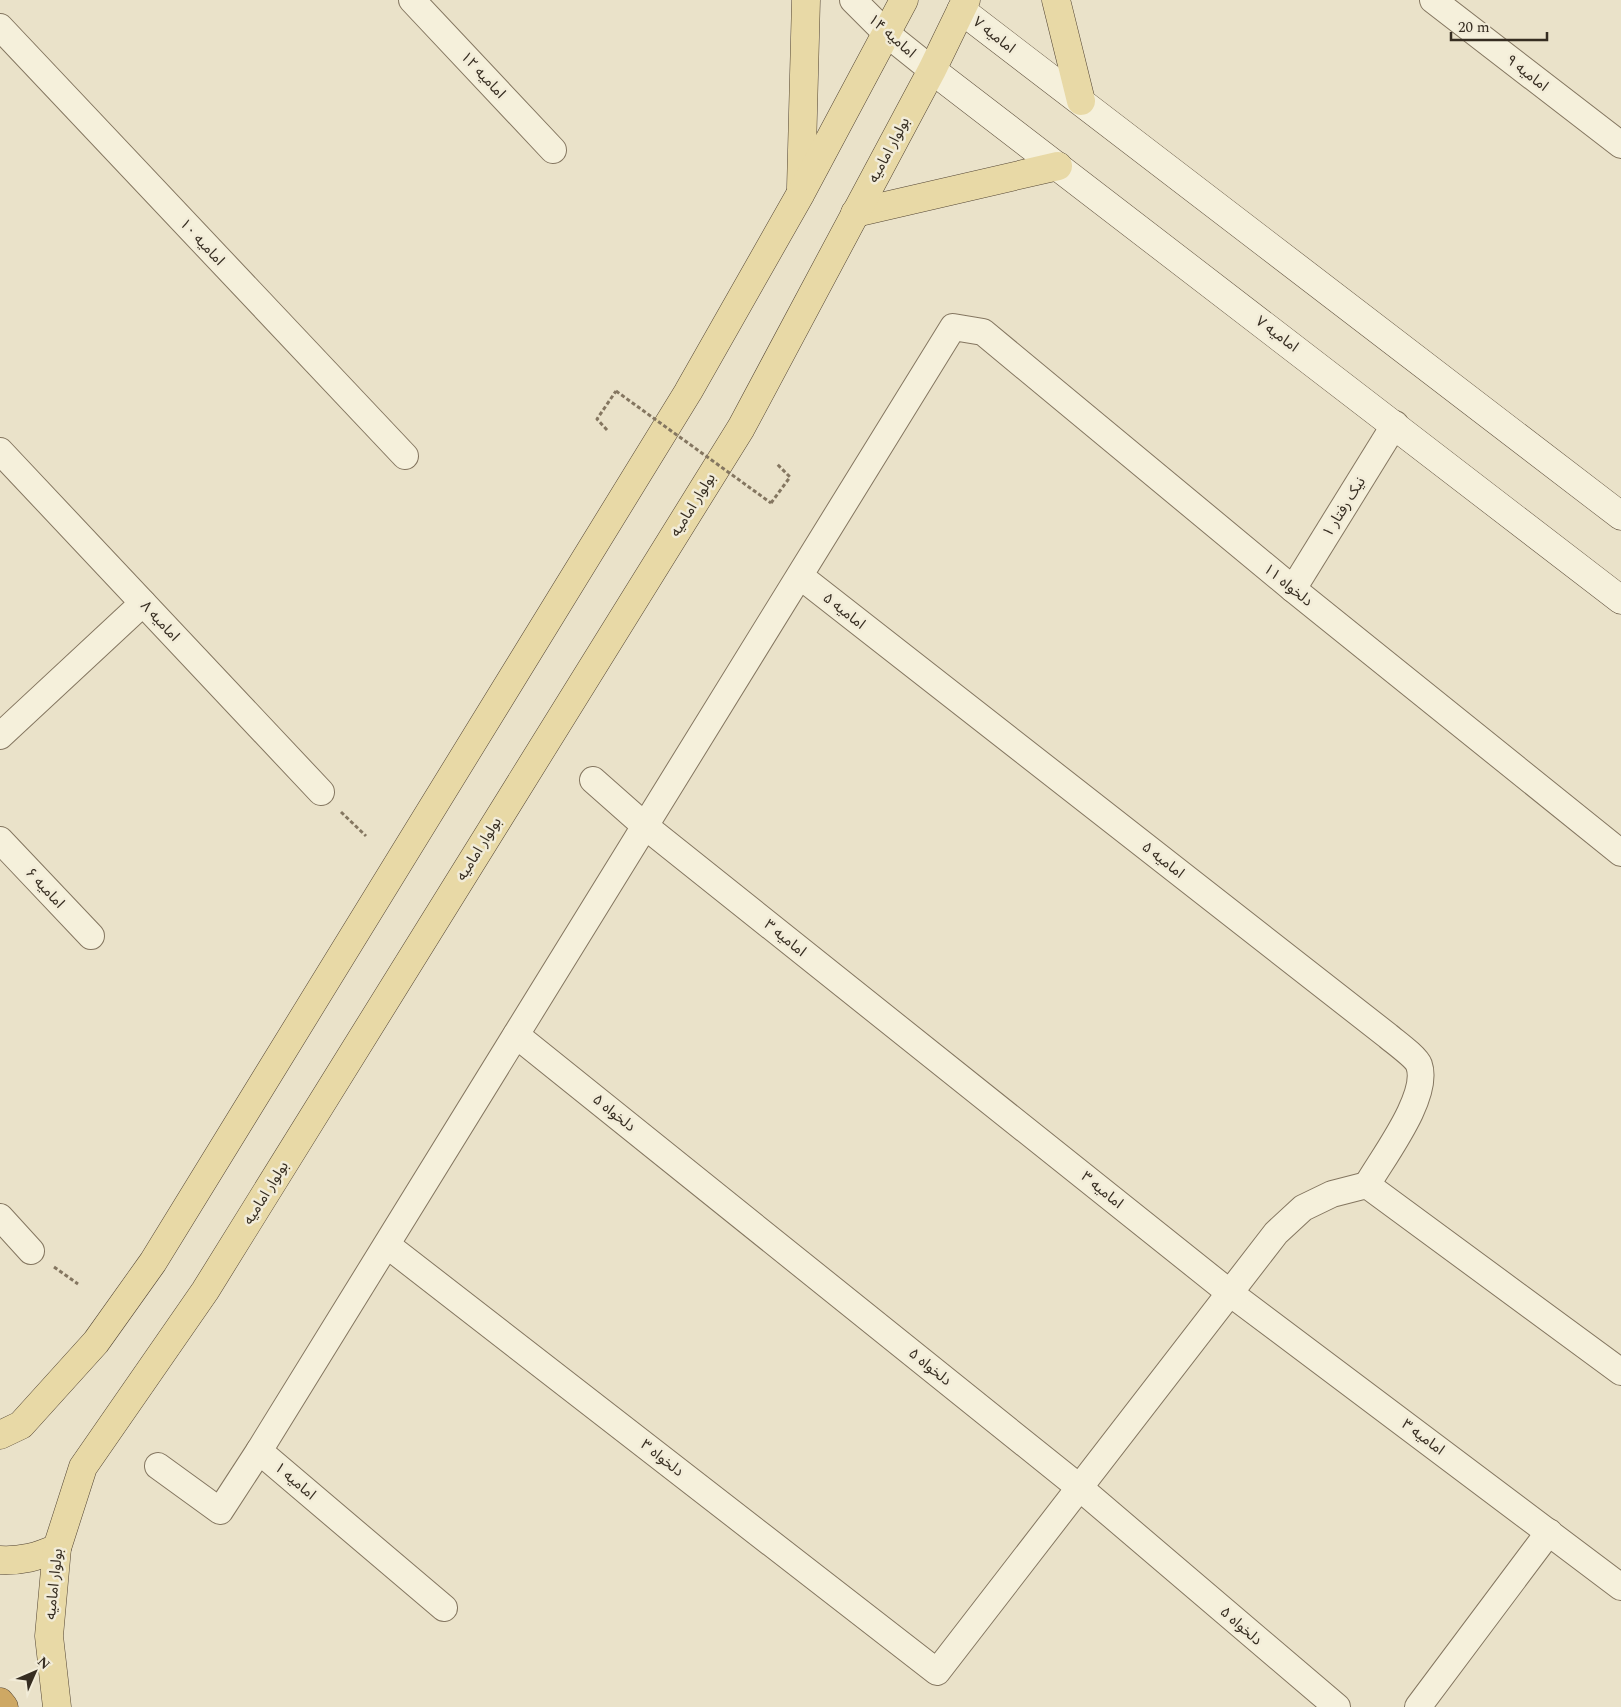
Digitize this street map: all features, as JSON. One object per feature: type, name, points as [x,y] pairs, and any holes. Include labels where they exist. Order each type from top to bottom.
[{"type":"highway","points":[[0,1702],[4,1707]]},
{"type":"main road","points":[[801,193],[806,0]]},
{"type":"main road","points":[[0,1435],[21,1425],[96,1342],[153,1262],[688,392],[801,193],[904,0]]},
{"type":"main road","points":[[1056,0],[1081,101]]},
{"type":"main road","name":"بولوار امامیه","points":[[57,1707],[49,1636],[57,1548],[83,1467],[204,1291],[741,428],[932,70],[959,3]]},
{"type":"main road","points":[[855,214],[1058,166]]},
{"type":"main road","points":[[0,1560],[19,1561],[39,1557],[57,1548]]},
{"type":"street","name":"امامیه ۱۲","points":[[412,0],[553,150]]},
{"type":"street","name":"امامیه ۱۴","points":[[853,0],[886,34],[932,70]]},
{"type":"street","name":"امامیه ۹","points":[[1433,0],[1621,145]]},
{"type":"street","name":"امامیه ۷","points":[[959,3],[1081,101],[1621,516]]},
{"type":"street","name":"امامیه ۱۰","points":[[0,27],[405,456]]},
{"type":"street","name":"امامیه ۷","points":[[932,70],[1395,424],[1621,600]]},
{"type":"street","name":"دلخواه ۱۱","points":[[800,576],[953,326],[983,332],[1293,589],[1621,854]]},
{"type":"street","name":"نیک رفتار ۱","points":[[1293,589],[1395,424]]},
{"type":"street","name":"امامیه ۸","points":[[0,451],[321,792]]},
{"type":"street","points":[[260,1451],[800,576]]},
{"type":"street","name":"امامیه ۵","points":[[800,576],[1388,1036],[1418,1063],[1421,1080],[1417,1100],[1367,1185]]},
{"type":"street","points":[[0,736],[143,603]]},
{"type":"street","name":"امامیه ۳","points":[[593,780],[646,826],[1230,1294],[1621,1587]]},
{"type":"street","name":"امامیه ۶","points":[[0,840],[91,936]]},
{"type":"street","name":"دلخواه ۵","points":[[516,1035],[1080,1488],[1337,1707]]},
{"type":"street","points":[[1080,1488],[1276,1233],[1303,1208],[1332,1194],[1367,1185],[1621,1372]]},
{"type":"street","points":[[0,1217],[32,1250]]},
{"type":"street","name":"دلخواه ۳","points":[[387,1245],[937,1672],[1080,1488]]},
{"type":"street","name":"امامیه ۱","points":[[158,1466],[220,1511],[260,1451],[444,1608]]},
{"type":"street","points":[[1418,1707],[1549,1532]]},
{"type":"path","points":[[607,430],[597,419],[616,391],[771,503],[790,476],[777,464]]}]
